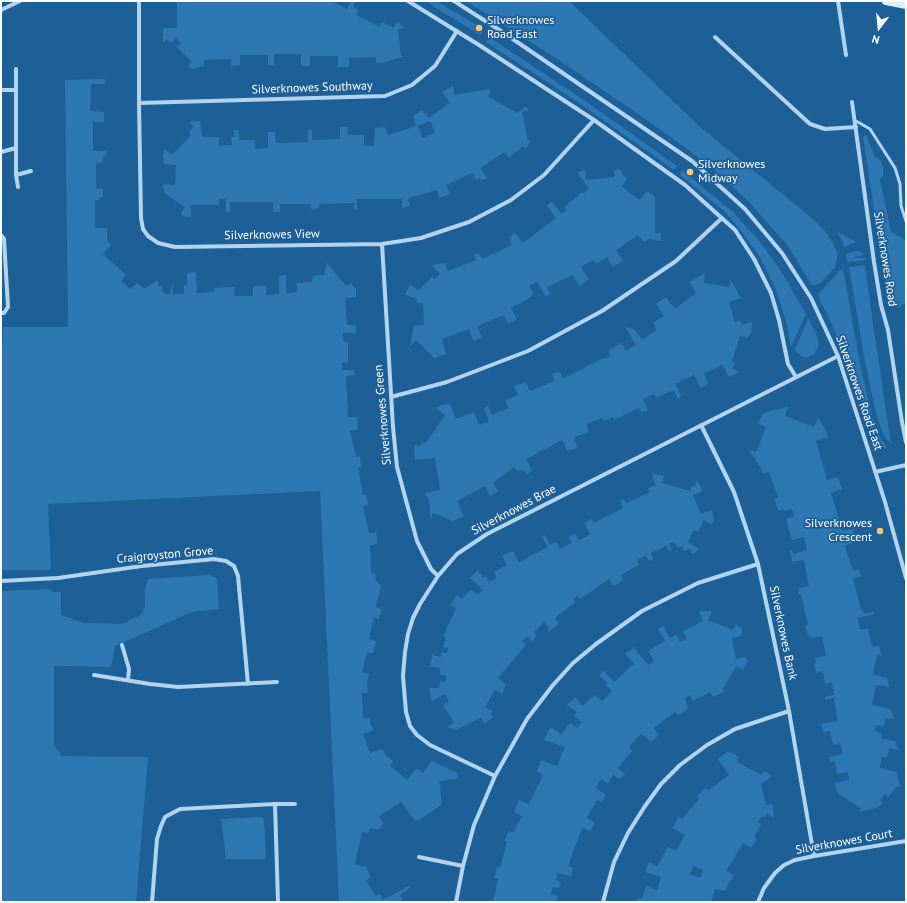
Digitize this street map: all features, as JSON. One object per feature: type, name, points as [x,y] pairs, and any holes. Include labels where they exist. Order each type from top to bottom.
[{"type":"main road","points":[[886,1],[906,6]]},
{"type":"street","points":[[1,10],[20,1]]},
{"type":"street","name":"Silverknowes View","points":[[139,1],[141,218],[143,229],[148,236],[158,243],[175,247],[382,244],[421,238],[469,222],[511,200],[544,175],[594,120]]},
{"type":"street","points":[[408,1],[594,120],[685,184],[735,230],[754,259],[770,293],[779,320],[788,364],[796,377]]},
{"type":"street","name":"Silverknowes Road East","points":[[454,1],[501,31],[692,161],[745,209],[786,259],[811,298],[838,356],[875,472],[906,578]]},
{"type":"street","points":[[838,1],[846,55]]},
{"type":"street","name":"Silverknowes Southway","points":[[139,103],[385,96],[412,85],[435,66],[457,31]]},
{"type":"street","points":[[715,37],[810,124],[825,129],[856,127]]},
{"type":"street","points":[[16,69],[16,175],[18,187]]},
{"type":"street","points":[[1,90],[15,90]]},
{"type":"street","name":"Silverknowes Road","points":[[852,102],[856,121],[874,262],[881,305],[888,330],[906,442]]},
{"type":"street","points":[[1,152],[16,148]]},
{"type":"street","points":[[16,175],[31,171]]},
{"type":"street","points":[[391,397],[447,382],[528,351],[602,311],[676,261],[722,218]]},
{"type":"street","points":[[1,235],[4,239],[8,307],[4,313],[1,313]]},
{"type":"street","name":"Silverknowes Green","points":[[382,244],[392,427],[397,467],[417,541],[431,569],[438,576]]},
{"type":"street","name":"Silverknowes Brae","points":[[495,776],[430,745],[416,735],[410,726],[406,712],[403,676],[408,634],[413,618],[420,604],[438,576],[457,554],[487,534],[838,356]]},
{"type":"street","name":"Silverknowes Bank","points":[[701,425],[734,492],[758,564],[789,711],[814,856]]},
{"type":"street","points":[[875,472],[906,465]]},
{"type":"street","name":"Craigroyston Grove","points":[[1,581],[58,578],[142,566],[214,560],[226,561],[234,566],[238,576],[248,684]]},
{"type":"street","points":[[456,902],[462,866],[474,825],[495,776],[527,720],[553,685],[573,663],[596,644],[642,611],[698,583],[758,564]]},
{"type":"street","points":[[122,645],[129,669],[128,680]]},
{"type":"street","points":[[94,675],[178,687],[278,682]]},
{"type":"street","points":[[603,902],[614,862],[628,833],[661,784],[707,745],[735,729],[789,711]]},
{"type":"street","points":[[275,804],[278,902]]},
{"type":"street","points":[[152,902],[157,839],[165,817],[180,809],[296,804]]},
{"type":"street","name":"Silverknowes Court","points":[[758,902],[764,888],[775,873],[795,860],[906,842]]},
{"type":"street","points":[[419,857],[462,866]]},
{"type":"lane","points":[[856,121],[870,129],[895,168],[900,184],[901,206],[906,221]]},
{"type":"shaded area","points":[[163,1],[331,1],[347,9],[351,1],[355,1],[353,7],[359,10],[356,15],[379,27],[382,22],[393,28],[397,22],[405,28],[398,29],[401,56],[405,56],[382,63],[376,63],[376,57],[349,58],[349,67],[338,67],[338,56],[310,56],[310,66],[301,66],[301,54],[274,54],[274,65],[268,65],[268,55],[240,55],[240,65],[231,66],[231,59],[204,60],[204,66],[192,69],[188,66],[192,62],[177,47],[181,43],[176,38],[171,43],[167,39],[163,43],[163,28],[177,28],[177,2]]},
{"type":"shaded area","points":[[425,1],[436,1],[483,29],[480,35]]},
{"type":"shaded area","points":[[466,1],[569,1],[699,126],[812,218],[825,231],[837,252],[835,267],[819,284],[812,285],[787,245],[750,203],[712,168],[674,139],[565,64]]},
{"type":"shaded area","points":[[489,37],[584,100],[677,166],[674,170],[582,105],[486,42]]},
{"type":"shaded area","points":[[105,79],[105,84],[91,84],[90,111],[104,112],[104,122],[93,122],[93,151],[106,151],[106,156],[103,156],[103,162],[96,163],[96,189],[103,189],[103,197],[100,197],[100,200],[95,200],[95,228],[107,228],[107,240],[111,245],[103,254],[126,275],[121,281],[130,289],[137,283],[144,289],[158,280],[158,286],[162,286],[162,291],[165,294],[170,294],[173,285],[173,294],[184,294],[184,285],[187,285],[187,273],[196,272],[197,293],[214,292],[214,288],[234,287],[235,296],[253,296],[253,286],[266,286],[266,295],[279,294],[279,276],[286,275],[286,293],[297,292],[297,283],[312,282],[313,276],[324,275],[327,263],[346,286],[351,283],[356,289],[356,297],[345,298],[347,325],[356,325],[356,333],[343,333],[343,341],[348,342],[348,363],[342,363],[342,370],[354,370],[355,375],[346,376],[348,417],[357,417],[358,429],[350,431],[356,457],[360,456],[361,467],[358,468],[363,495],[366,494],[368,505],[363,506],[369,533],[376,532],[377,544],[370,545],[371,573],[375,574],[376,581],[381,586],[376,607],[382,609],[379,619],[374,618],[369,639],[376,641],[373,653],[367,652],[362,672],[369,674],[367,681],[368,693],[362,693],[363,718],[370,718],[370,723],[373,730],[363,734],[370,753],[382,749],[393,761],[390,766],[407,780],[417,768],[423,773],[432,761],[458,773],[458,779],[439,781],[442,803],[418,821],[415,821],[401,802],[379,816],[384,824],[378,830],[370,828],[368,833],[362,832],[355,864],[367,867],[371,877],[366,880],[376,896],[380,894],[383,900],[409,886],[410,888],[400,895],[404,902],[339,902],[320,491],[48,504],[51,570],[1,570],[1,386],[3,327],[68,327],[65,80]]},
{"type":"shaded area","points":[[453,86],[454,95],[489,89],[491,90],[488,96],[517,113],[526,107],[529,110],[522,112],[528,140],[531,140],[526,149],[523,146],[509,158],[504,152],[481,168],[487,178],[481,181],[480,178],[476,180],[472,173],[446,185],[450,194],[439,198],[437,190],[408,198],[410,206],[402,208],[402,199],[357,199],[357,209],[354,209],[354,203],[319,204],[319,208],[311,209],[311,204],[280,204],[280,212],[273,212],[273,202],[230,202],[230,212],[226,212],[226,199],[219,199],[219,205],[191,205],[191,217],[186,217],[180,215],[185,207],[164,193],[163,184],[175,185],[176,165],[164,164],[164,148],[172,155],[191,135],[189,132],[194,126],[189,122],[200,121],[202,137],[219,137],[219,146],[232,145],[231,137],[234,137],[234,130],[239,130],[239,140],[255,140],[255,149],[268,148],[268,132],[275,132],[276,143],[308,142],[308,130],[312,130],[312,140],[340,139],[340,127],[347,127],[348,135],[364,135],[364,146],[374,146],[375,128],[385,127],[388,135],[416,126],[413,116],[422,110],[429,118],[450,103],[442,92]],"holes":[[[430,121],[435,132],[423,138],[418,126]]]},
{"type":"shaded area","points":[[866,135],[875,157],[879,159],[883,166],[883,176],[880,180],[891,232],[906,240],[906,302],[898,308],[884,276],[863,136]]},
{"type":"shaded area","points":[[620,169],[624,176],[628,179],[622,186],[639,200],[647,191],[655,197],[655,233],[661,233],[661,241],[649,239],[644,242],[638,235],[616,250],[623,261],[613,267],[607,257],[596,264],[593,260],[581,267],[589,280],[579,286],[573,275],[547,287],[551,294],[545,296],[537,282],[529,286],[534,295],[511,308],[517,319],[508,324],[504,315],[477,326],[482,338],[473,341],[469,329],[442,339],[446,354],[434,358],[416,340],[410,346],[414,326],[424,325],[423,303],[417,303],[417,299],[405,295],[410,284],[418,291],[432,277],[435,279],[440,274],[431,265],[445,263],[448,271],[476,260],[474,254],[479,253],[482,259],[512,245],[509,237],[515,233],[523,243],[556,218],[547,206],[552,202],[562,214],[567,210],[564,207],[582,192],[584,193],[589,189],[577,172],[585,170],[586,180],[615,177],[614,170]]},
{"type":"shaded area","points":[[682,170],[733,212],[760,242],[781,271],[806,314],[791,347],[786,322],[777,292],[760,257],[739,228],[724,211],[680,175]]},
{"type":"shaded area","points":[[836,231],[856,242],[844,247],[842,240]]},
{"type":"shaded area","points":[[860,251],[863,255],[853,258],[866,258],[865,260],[848,262],[846,259],[847,254]]},
{"type":"shaded area","points":[[865,265],[891,444],[884,436],[875,409],[865,362],[849,267]]},
{"type":"shaded area","points":[[843,269],[860,364],[871,412],[876,431],[887,448],[884,448],[873,436],[853,375],[818,296],[840,270]]},
{"type":"shaded area","points":[[705,273],[704,283],[729,287],[731,280],[741,298],[729,302],[735,322],[740,320],[742,325],[752,322],[751,334],[750,333],[748,338],[740,336],[732,361],[735,362],[732,369],[738,371],[736,374],[729,377],[722,364],[704,374],[708,384],[701,388],[694,375],[675,384],[681,395],[678,399],[674,390],[656,398],[654,394],[643,399],[648,410],[642,413],[639,408],[614,420],[613,417],[604,421],[602,418],[586,424],[589,432],[574,437],[577,448],[568,451],[562,440],[526,459],[532,471],[527,474],[522,469],[518,472],[514,467],[493,483],[498,491],[494,494],[490,496],[485,486],[457,501],[464,516],[453,521],[433,513],[430,520],[430,503],[425,493],[440,490],[435,458],[415,460],[414,444],[419,447],[423,442],[426,443],[445,415],[435,408],[450,404],[456,419],[474,412],[479,425],[489,421],[484,408],[488,406],[492,415],[508,408],[505,400],[518,395],[514,386],[526,382],[530,391],[554,381],[552,374],[559,371],[563,379],[599,360],[611,356],[608,351],[621,343],[626,351],[636,345],[625,327],[634,329],[642,340],[657,330],[653,323],[664,316],[656,304],[666,297],[675,309],[696,293],[689,282]]},
{"type":"shaded area","points":[[808,318],[817,336],[819,345],[814,354],[806,358],[798,354],[795,350]]},
{"type":"shaded area","points":[[788,407],[785,416],[814,427],[818,418],[826,430],[828,437],[816,441],[827,480],[838,477],[842,489],[831,493],[843,531],[852,529],[855,536],[856,542],[845,546],[853,571],[859,570],[861,576],[853,578],[861,609],[864,614],[874,612],[874,614],[857,618],[860,630],[868,628],[872,647],[879,646],[882,656],[877,655],[873,675],[887,678],[889,687],[876,685],[872,705],[891,709],[894,719],[885,718],[884,726],[876,725],[875,731],[882,733],[881,738],[895,741],[899,750],[889,748],[887,758],[882,757],[880,768],[897,772],[900,787],[897,786],[888,797],[885,794],[880,800],[883,803],[879,807],[859,812],[861,808],[838,794],[834,783],[849,780],[848,772],[837,774],[835,761],[830,762],[829,757],[843,754],[840,743],[833,745],[830,731],[823,732],[821,724],[838,721],[834,698],[825,700],[825,697],[834,695],[832,682],[825,684],[823,671],[816,673],[814,663],[816,663],[815,658],[826,656],[822,636],[811,638],[808,636],[805,626],[808,625],[801,594],[799,594],[798,588],[809,586],[804,560],[792,562],[790,550],[792,550],[793,554],[807,550],[804,537],[792,540],[786,519],[794,516],[792,509],[784,511],[783,509],[779,511],[774,499],[778,497],[769,472],[763,474],[761,468],[748,449],[756,452],[766,427],[757,423],[764,413]]},
{"type":"shaded area","points":[[655,474],[664,476],[662,483],[690,491],[692,486],[695,486],[696,481],[700,485],[702,491],[693,495],[701,514],[712,510],[714,519],[712,524],[704,520],[698,532],[694,530],[688,542],[699,549],[692,554],[689,549],[684,551],[682,546],[678,548],[674,542],[669,544],[672,550],[669,551],[666,546],[651,553],[653,559],[649,561],[646,556],[637,560],[639,565],[621,575],[623,580],[614,586],[609,579],[580,599],[577,596],[573,599],[575,602],[555,618],[559,624],[549,631],[549,627],[544,622],[534,632],[537,635],[532,641],[527,636],[522,641],[526,645],[498,678],[506,685],[502,694],[495,690],[485,707],[493,711],[490,715],[494,717],[484,724],[481,718],[456,730],[447,727],[454,723],[443,705],[449,702],[445,694],[432,701],[429,688],[439,688],[440,682],[445,682],[446,675],[440,675],[440,668],[430,667],[432,655],[441,657],[442,652],[447,653],[448,648],[443,647],[446,637],[444,636],[456,608],[450,605],[457,595],[462,599],[471,589],[478,595],[483,590],[470,578],[478,570],[483,578],[486,576],[489,582],[497,578],[494,572],[507,565],[502,556],[513,551],[519,562],[548,547],[542,537],[545,535],[550,545],[556,542],[560,549],[572,543],[569,537],[575,533],[579,540],[590,534],[584,523],[591,519],[594,523],[623,508],[620,501],[624,499],[626,503],[650,492],[648,488],[656,485],[652,477]]},
{"type":"shaded area","points":[[210,575],[217,579],[219,609],[192,612],[115,646],[111,667],[54,666],[54,745],[62,756],[148,757],[136,902],[1,902],[1,591],[51,589],[52,592],[61,592],[61,615],[84,623],[122,624],[141,615],[145,607],[145,589],[148,579]]},
{"type":"shaded area","points":[[712,611],[708,620],[733,630],[736,624],[742,629],[741,636],[732,638],[736,659],[746,657],[747,663],[743,670],[736,666],[723,689],[725,691],[713,697],[710,692],[693,701],[690,695],[685,698],[688,709],[678,715],[675,712],[654,728],[659,735],[651,742],[641,734],[629,747],[632,751],[618,768],[625,774],[620,779],[613,775],[608,783],[601,779],[596,788],[606,795],[602,802],[597,800],[587,818],[594,822],[591,831],[582,828],[568,866],[573,868],[571,876],[558,873],[556,880],[561,882],[559,888],[553,887],[551,894],[558,896],[556,902],[493,902],[498,879],[494,878],[497,867],[500,868],[507,842],[504,841],[509,831],[513,833],[522,816],[514,812],[519,800],[529,804],[543,775],[537,771],[541,760],[557,766],[565,747],[544,740],[548,731],[551,727],[561,734],[570,723],[577,728],[582,722],[574,716],[577,712],[567,705],[575,697],[583,706],[595,695],[602,701],[612,691],[599,675],[601,673],[604,671],[614,682],[634,664],[625,654],[634,647],[648,665],[654,661],[648,651],[665,641],[658,629],[664,626],[670,638],[676,635],[680,642],[687,639],[683,631],[703,621],[699,612]]},
{"type":"shaded area","points":[[728,751],[739,757],[737,762],[762,775],[764,771],[773,776],[761,784],[766,805],[772,804],[774,817],[767,814],[765,817],[762,816],[758,822],[761,824],[754,837],[757,839],[751,848],[743,843],[726,871],[734,875],[725,891],[715,889],[711,902],[637,902],[637,898],[642,899],[646,886],[657,890],[661,877],[645,872],[649,862],[657,866],[668,847],[676,851],[685,835],[672,828],[679,817],[682,819],[699,799],[697,797],[701,792],[706,788],[708,791],[729,775],[718,759]],"holes":[[[694,866],[703,870],[700,878],[690,874]]]},
{"type":"shaded area","points":[[262,817],[264,820],[266,859],[226,859],[221,819]]},
{"type":"place","name":"Silverknowes Road East","points":[[479,28]]},
{"type":"place","name":"Silverknowes Midway","points":[[690,172]]},
{"type":"place","name":"Silverknowes Crescent","points":[[880,531]]}]
